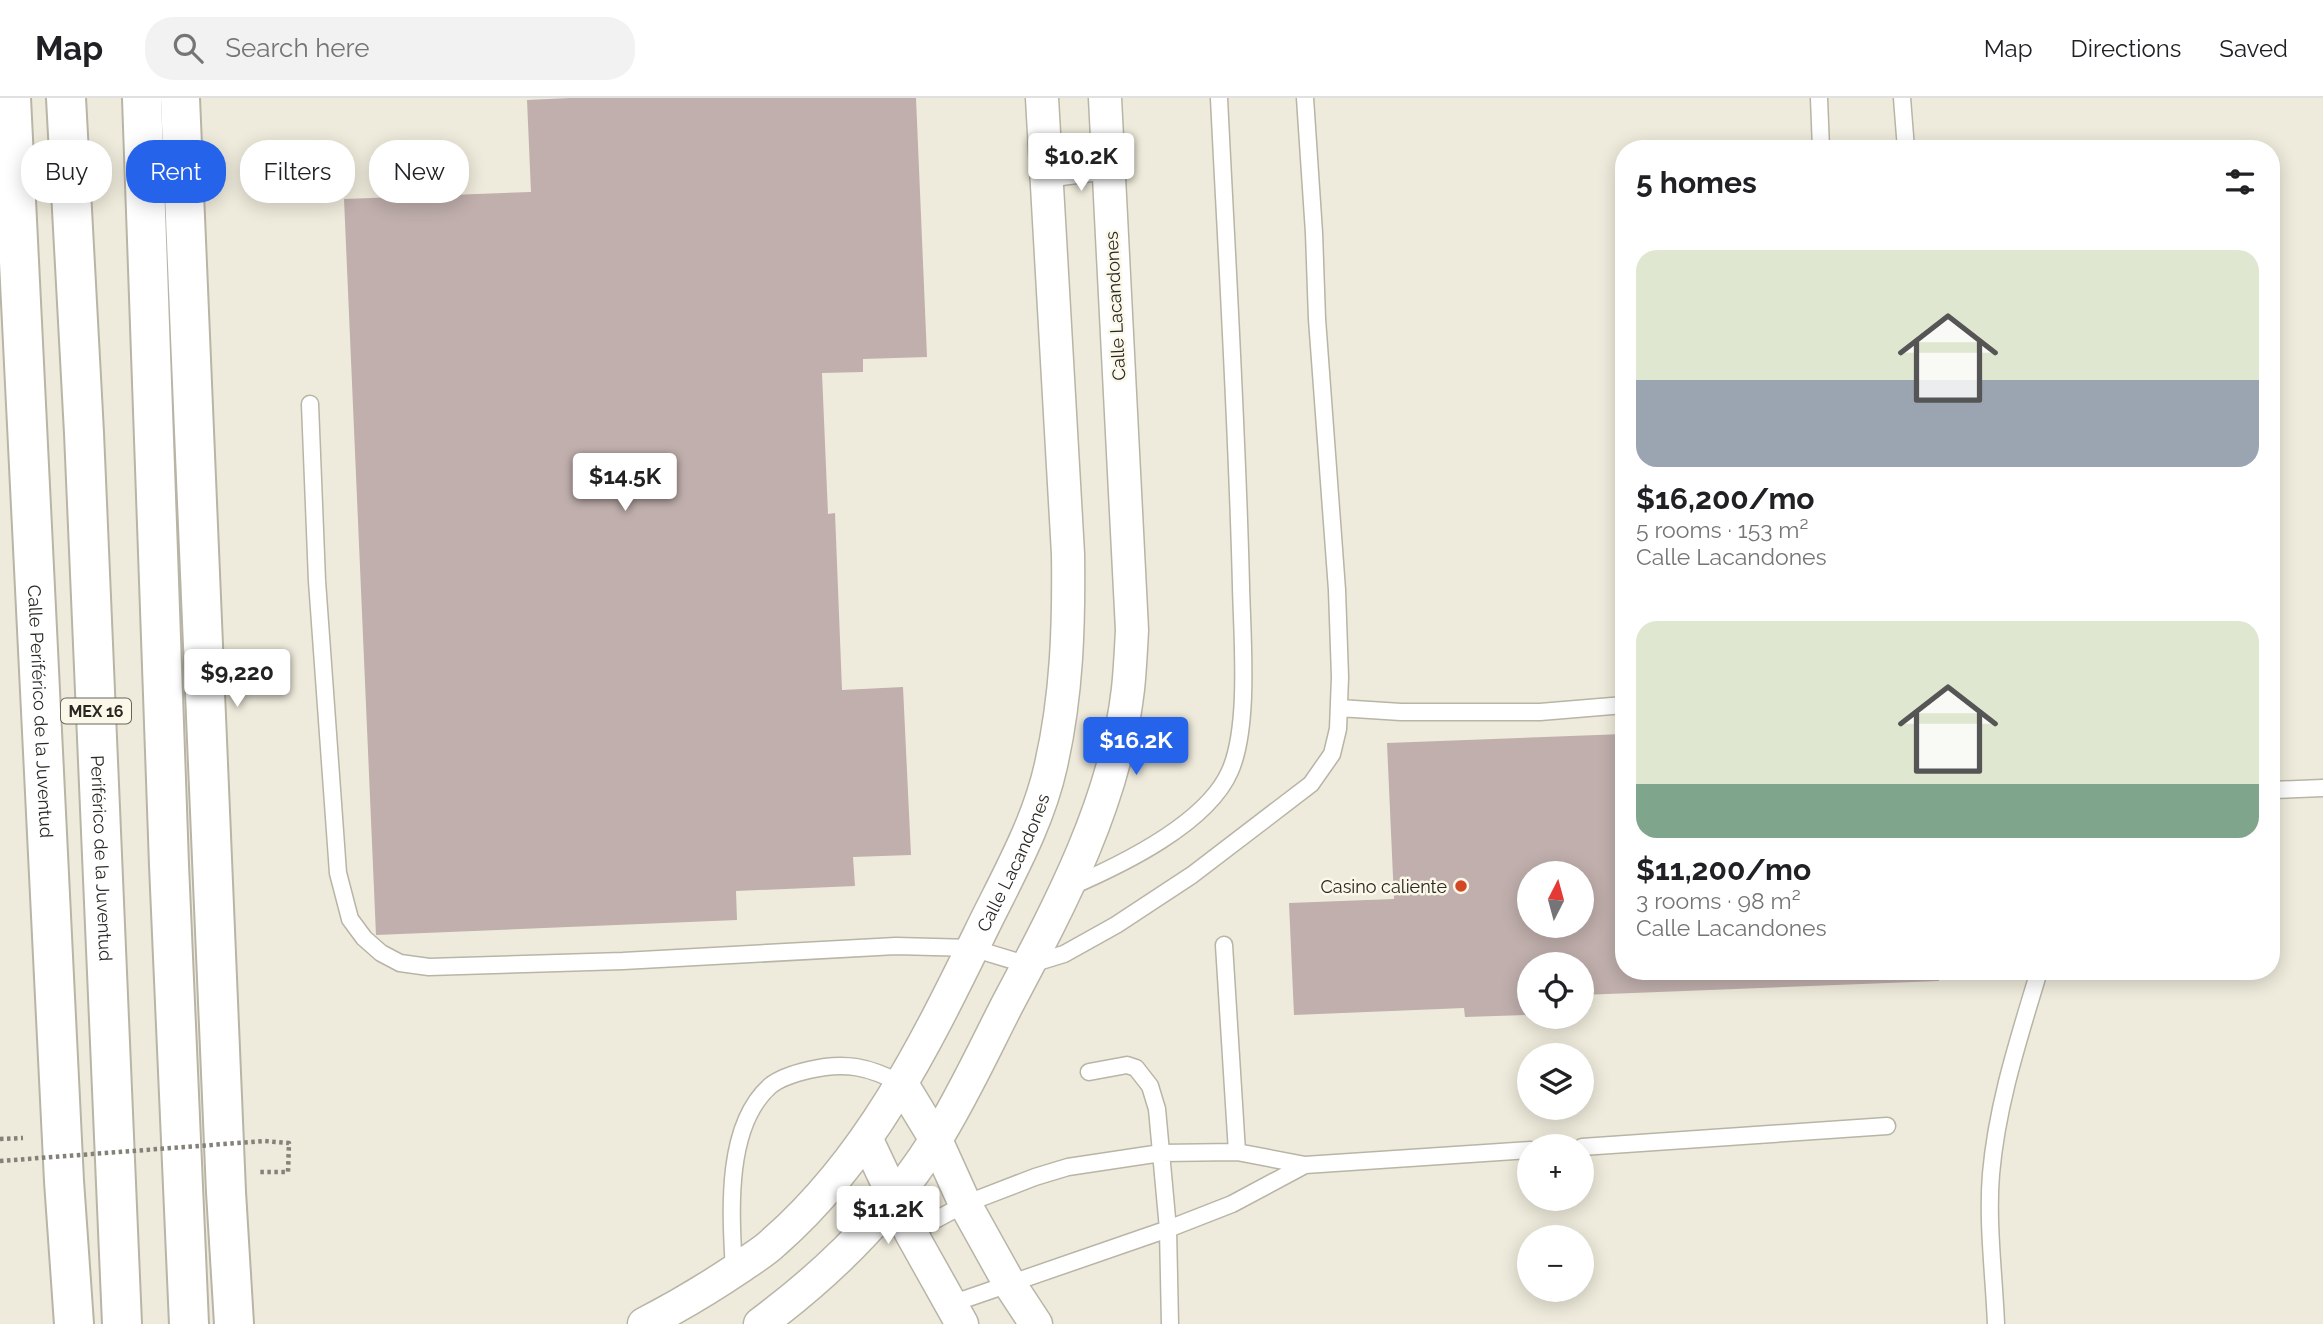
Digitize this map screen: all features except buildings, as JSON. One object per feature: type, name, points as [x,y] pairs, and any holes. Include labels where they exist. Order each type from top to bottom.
[{"type":"main road","name":"Calle Periférico de la Juventud","points":[[11,98],[10,299],[74,1324]]},
{"type":"main road","name":"Periférico de la Juventud","points":[[66,98],[84,433],[122,1324]]},
{"type":"main road","points":[[142,98],[169,865],[189,1324]]},
{"type":"main road","points":[[180,98],[234,1324]]},
{"type":"street","name":"Calle Lacandones","points":[[644,1324],[691,1299],[773,1244],[832,1184],[867,1140],[902,1084],[972,948],[1041,804],[1061,719],[1066,670],[1068,554],[1042,98]]},
{"type":"street","name":"Calle Lacandones","points":[[760,1324],[841,1258],[895,1198],[936,1140],[1068,888],[1104,794],[1128,690],[1132,631],[1105,98]]},
{"type":"street","points":[[1047,171],[1108,163]]},
{"type":"street","points":[[902,1084],[936,1140],[965,1204],[1009,1283],[1036,1324]]},
{"type":"street","points":[[867,1140],[911,1233],[956,1314]]},
{"type":"lane","points":[[1068,888],[1112,869],[1152,846],[1196,812],[1218,791],[1230,771],[1238,746],[1242,665],[1238,448],[1219,98]]},
{"type":"lane","points":[[310,404],[318,594],[338,873],[350,919],[364,938],[381,953],[400,963],[429,967],[623,961],[896,946],[972,948],[1028,965],[1065,954],[1116,925],[1192,875],[1311,784],[1332,754],[1338,729],[1339,708],[1337,590],[1317,319],[1305,98]]},
{"type":"lane","points":[[1819,98],[1821,140]]},
{"type":"lane","points":[[1902,98],[1905,140]]},
{"type":"lane","points":[[1339,708],[1401,712],[1540,712],[1615,706]]},
{"type":"lane","points":[[2280,790],[2323,788]]},
{"type":"lane","points":[[1224,945],[1237,1152]]},
{"type":"lane","points":[[1996,1324],[1991,1176],[1998,1121],[2036,980]]},
{"type":"lane","points":[[734,1271],[732,1208],[741,1132],[752,1107],[771,1085],[792,1074],[828,1065],[878,1071],[902,1084]]},
{"type":"lane","points":[[1090,1072],[1126,1065],[1136,1068],[1150,1086],[1157,1109],[1168,1229],[1170,1324]]},
{"type":"lane","points":[[1594,1146],[1887,1126]]},
{"type":"lane","points":[[911,1233],[1004,1187],[1068,1167],[1161,1153],[1237,1152],[1305,1166],[1517,1151]]},
{"type":"lane","points":[[956,1314],[1009,1283],[1168,1229],[1232,1204],[1305,1166]]},
{"type":"path","points":[[0,1139],[23,1138]]},
{"type":"path","points":[[0,1161],[264,1142],[289,1143],[288,1172],[258,1172]]},
{"type":"place","name":"Casino caliente","points":[[1461,886]]}]
